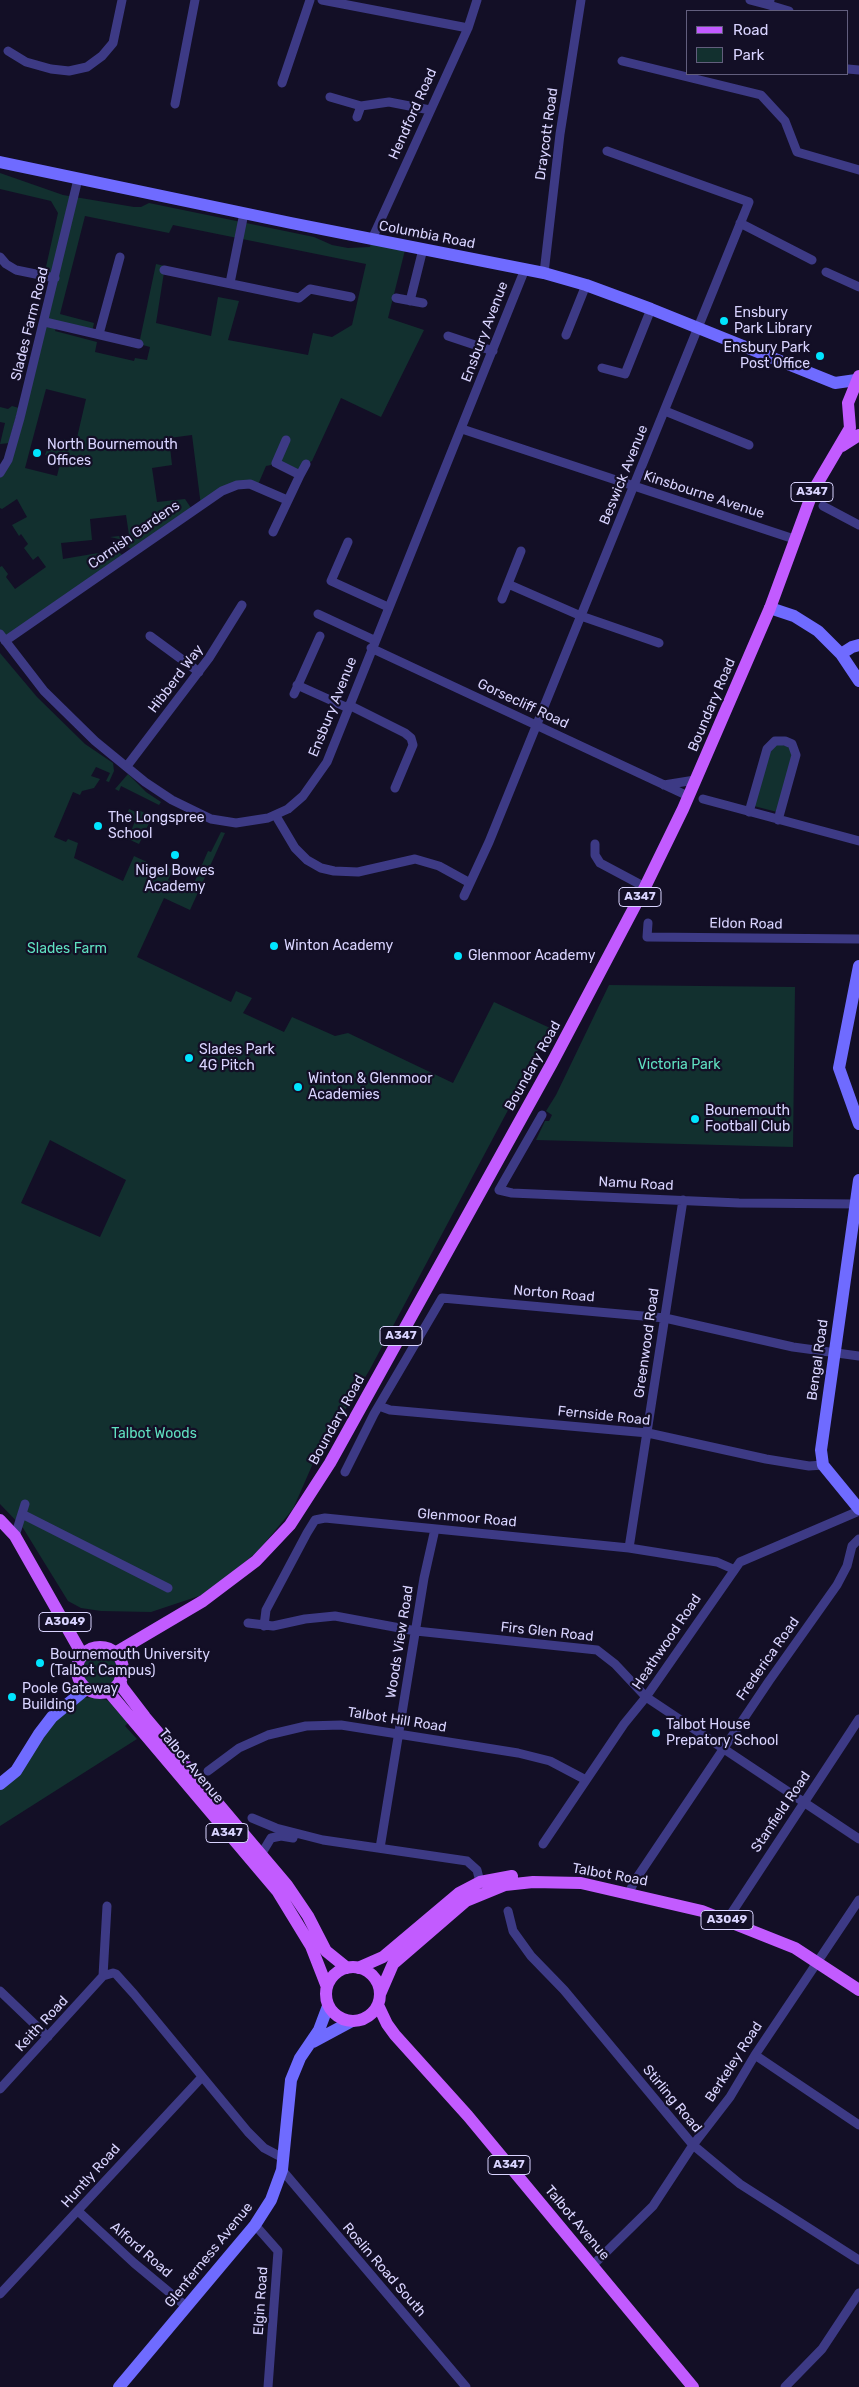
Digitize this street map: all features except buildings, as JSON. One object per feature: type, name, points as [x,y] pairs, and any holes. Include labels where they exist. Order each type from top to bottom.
[{"type":"main road","name":"A347","points":[[853,409],[857,378]]},
{"type":"main road","name":"Boundary Road","points":[[117,1656],[203,1601],[256,1561],[290,1525],[312,1493],[552,1063],[645,887],[696,780],[770,608],[813,491],[850,428],[853,409]]},
{"type":"main road","name":"Boundary Road","points":[[838,450],[852,438],[859,435]]},
{"type":"main road","name":"A3049","points":[[0,1520],[15,1536],[46,1589],[87,1652]]},
{"type":"main road","points":[[104,1647],[117,1656],[122,1669],[120,1680],[108,1691],[94,1692],[84,1686],[78,1671],[87,1652],[104,1647]]},
{"type":"main road","name":"Talbot Avenue","points":[[120,1680],[142,1713],[262,1853],[298,1900],[326,1951],[353,1968]]},
{"type":"main road","name":"Talbot Avenue","points":[[108,1691],[278,1892],[311,1946],[327,1987]]},
{"type":"main road","name":"A3049","points":[[353,1968],[383,1957],[439,1907],[458,1893],[480,1882],[529,1875],[549,1876],[581,1883]]},
{"type":"main road","name":"Talbot Road","points":[[379,1999],[393,1964],[466,1901],[494,1889],[518,1883],[581,1883],[677,1904],[727,1920],[795,1948],[859,1990]]},
{"type":"main road","name":"A347","points":[[353,1968],[374,1977],[379,1999]]},
{"type":"main road","points":[[327,1987],[333,1976],[353,1968]]},
{"type":"main road","name":"A347","points":[[327,1987],[328,2006],[338,2017],[358,2020]]},
{"type":"main road","points":[[358,2020],[373,2013],[379,1999]]},
{"type":"main road","name":"Talbot Avenue","points":[[379,1999],[387,2024],[468,2116],[693,2387]]},
{"type":"main road","name":"Talbot Avenue","points":[[358,2020],[396,2035]]},
{"type":"street","points":[[8,51],[32,64],[52,70],[70,72],[87,67],[102,56],[113,43],[122,0]]},
{"type":"street","points":[[175,104],[195,0]]},
{"type":"street","points":[[282,83],[310,0]]},
{"type":"street","points":[[322,0],[468,28]]},
{"type":"street","name":"Hendford Road","points":[[372,239],[468,28],[477,0]]},
{"type":"street","name":"Draycott Road","points":[[544,273],[560,134],[581,0]]},
{"type":"street","points":[[750,0],[770,3],[787,10]]},
{"type":"street","points":[[622,61],[761,95],[785,121],[796,152],[859,170]]},
{"type":"street","points":[[330,98],[361,106],[389,102],[430,110]]},
{"type":"street","points":[[357,116],[361,106]]},
{"type":"street","name":"Beswick Avenue","points":[[464,896],[482,858],[634,487],[748,202],[607,151]]},
{"type":"street","name":"Columbia Road","points":[[0,162],[544,273],[586,285],[697,326],[835,383]]},
{"type":"street","name":"Slades Farm Road","points":[[0,472],[45,322],[78,179]]},
{"type":"street","points":[[230,283],[244,213]]},
{"type":"street","points":[[740,223],[812,260]]},
{"type":"street","points":[[410,301],[423,249]]},
{"type":"street","points":[[0,257],[6,264],[16,270],[55,278]]},
{"type":"street","points":[[99,334],[120,257]]},
{"type":"street","name":"Ensbury Avenue","points":[[2,638],[44,691],[95,741],[145,782],[172,800],[211,819],[244,823],[276,816],[303,796],[319,776],[462,429],[525,269]]},
{"type":"street","points":[[164,270],[299,298],[310,289],[351,297]]},
{"type":"street","points":[[826,272],[859,287]]},
{"type":"street","points":[[566,335],[586,285]]},
{"type":"street","points":[[396,298],[423,303]]},
{"type":"street","points":[[602,368],[625,374],[651,309]]},
{"type":"street","points":[[45,322],[138,344]]},
{"type":"street","points":[[448,336],[493,351]]},
{"type":"street","points":[[853,409],[835,383],[857,378]]},
{"type":"street","points":[[665,411],[749,445]]},
{"type":"street","name":"Kinsbourne Avenue","points":[[462,429],[794,539]]},
{"type":"street","points":[[286,440],[276,464],[300,475]]},
{"type":"street","points":[[272,532],[306,464]]},
{"type":"street","name":"Cornish Gardens","points":[[2,638],[222,491],[238,485],[250,484],[287,500]]},
{"type":"street","points":[[823,506],[859,525]]},
{"type":"street","points":[[348,542],[330,581],[388,607]]},
{"type":"street","points":[[502,600],[521,552]]},
{"type":"street","points":[[508,584],[581,616],[659,643]]},
{"type":"street","name":"Hibberd Way","points":[[127,766],[228,631],[242,605]]},
{"type":"street","points":[[770,608],[805,622],[841,654],[859,681]]},
{"type":"street","name":"Gorsecliff Road","points":[[318,614],[372,644],[536,725],[663,786],[688,796]]},
{"type":"street","points":[[150,636],[198,672]]},
{"type":"street","points":[[294,694],[320,636]]},
{"type":"street","points":[[841,654],[859,645]]},
{"type":"street","points":[[298,685],[348,706],[412,738],[413,745],[395,788]]},
{"type":"street","points":[[750,812],[767,749],[775,741],[785,740],[792,744],[796,755],[778,820]]},
{"type":"street","points":[[663,786],[696,780]]},
{"type":"street","points":[[703,799],[859,841]]},
{"type":"street","points":[[276,816],[294,848],[309,862],[340,872],[358,872],[415,859],[439,866],[470,883]]},
{"type":"street","points":[[595,844],[595,855],[600,863],[645,887]]},
{"type":"street","name":"Eldon Road","points":[[648,923],[647,936],[859,940]]},
{"type":"street","points":[[859,966],[839,1068],[859,1124]]},
{"type":"street","name":"Namu Road","points":[[542,1115],[499,1190],[512,1193],[683,1200],[857,1204]]},
{"type":"street","name":"Bengal Road","points":[[823,1464],[822,1441],[859,1180]]},
{"type":"street","name":"Greenwood Road","points":[[629,1548],[683,1200]]},
{"type":"street","name":"Norton Road","points":[[345,1472],[379,1406],[442,1298],[665,1318],[793,1348],[859,1356]]},
{"type":"street","name":"Fernside Road","points":[[379,1406],[390,1410],[648,1433],[766,1459],[809,1466],[823,1464]]},
{"type":"street","points":[[823,1464],[859,1510]]},
{"type":"street","points":[[15,1536],[25,1504]]},
{"type":"street","name":"Heathwood Road","points":[[543,1844],[624,1724],[646,1697],[733,1569],[740,1562],[748,1558],[859,1510]]},
{"type":"street","points":[[22,1514],[168,1588]]},
{"type":"street","name":"Glenmoor Road","points":[[264,1626],[266,1610],[315,1520],[325,1518],[629,1548],[717,1562],[733,1569]]},
{"type":"street","name":"Woods View Road","points":[[380,1848],[398,1734],[435,1529]]},
{"type":"street","name":"Frederica Road","points":[[629,1893],[634,1882],[724,1748],[837,1585],[847,1566],[852,1546],[859,1539]]},
{"type":"street","name":"Firs Glen Road","points":[[248,1623],[264,1626],[335,1616],[416,1630],[597,1650],[615,1664],[646,1697],[859,1839]]},
{"type":"street","points":[[0,1784],[16,1771],[39,1734],[57,1712],[84,1686]]},
{"type":"street","name":"Stanfield Road","points":[[727,1920],[859,1720]]},
{"type":"street","name":"Talbot Hill Road","points":[[208,1771],[239,1748],[287,1729],[306,1726],[341,1725],[542,1758],[586,1780]]},
{"type":"street","points":[[252,1818],[276,1828],[323,1840]]},
{"type":"street","points":[[262,1853],[267,1842],[276,1836],[323,1840],[467,1861],[477,1870],[480,1882]]},
{"type":"street","name":"Berkeley Road","points":[[593,2265],[653,2206],[693,2145],[730,2097],[755,2055],[859,1900]]},
{"type":"street","points":[[103,1976],[107,1906]]},
{"type":"street","name":"Stirling Road","points":[[508,1911],[513,1931],[531,1956],[564,1990],[693,2145],[740,2184],[859,2260]]},
{"type":"street","name":"Roslin Road South","points":[[103,1976],[112,1973],[120,1977],[264,2148],[282,2164],[466,2387]]},
{"type":"street","name":"Keith Road","points":[[0,2089],[103,1976]]},
{"type":"street","points":[[0,1991],[48,2036]]},
{"type":"street","name":"Glenferness Avenue","points":[[119,2387],[254,2225],[271,2200],[282,2164],[291,2080],[300,2058],[313,2042],[328,2006]]},
{"type":"street","name":"Glenferness Avenue","points":[[313,2042],[358,2020]]},
{"type":"street","points":[[755,2055],[859,2125]]},
{"type":"street","name":"Huntly Road","points":[[0,2294],[202,2076]]},
{"type":"street","name":"Alford Road","points":[[78,2211],[134,2263],[187,2307]]},
{"type":"street","name":"Elgin Road","points":[[254,2225],[278,2250],[268,2387]]},
{"type":"street","points":[[785,2387],[822,2349],[859,2293]]},
{"type":"green space","points":[[0,173],[63,195],[134,207],[141,207],[149,203],[314,237],[332,245],[348,248],[370,247],[372,239],[406,246],[388,318],[424,330],[381,417],[341,398],[312,461],[306,464],[300,475],[276,464],[266,466],[257,487],[237,485],[201,506],[192,435],[169,438],[172,465],[152,468],[157,502],[185,499],[193,511],[134,552],[119,539],[110,537],[129,535],[126,515],[90,519],[92,540],[61,543],[63,559],[116,550],[126,558],[5,641],[0,634],[0,567],[2,566],[8,574],[6,577],[15,589],[46,567],[38,556],[33,560],[24,548],[28,544],[21,534],[19,536],[12,525],[27,517],[17,499],[2,509],[0,508],[0,473],[55,279],[44,276],[58,213],[51,201],[0,189]],"holes":[[[85,216],[169,233],[173,225],[366,264],[352,325],[332,337],[313,333],[308,355],[228,340],[239,301],[218,297],[211,336],[156,323],[165,266],[156,264],[139,344],[150,347],[147,360],[135,358],[134,361],[95,352],[97,342],[55,331],[57,325],[92,332],[94,323],[60,314]],[[46,389],[86,399],[76,442],[64,439],[61,450],[48,447],[45,455],[61,460],[57,476],[25,468]]]},
{"type":"green space","points":[[12,406],[19,408],[10,443],[0,444],[5,423],[0,422],[0,407],[8,409]]},
{"type":"green space","points":[[0,653],[37,697],[85,744],[113,763],[114,771],[109,782],[106,781],[110,773],[96,767],[91,776],[100,779],[94,788],[82,791],[80,795],[73,792],[54,837],[66,842],[68,839],[78,843],[74,858],[123,881],[134,856],[149,863],[148,866],[165,876],[169,868],[173,870],[168,880],[191,890],[208,851],[211,852],[221,832],[225,833],[190,910],[164,898],[137,957],[231,1002],[236,991],[252,998],[243,1013],[284,1032],[292,1017],[335,1036],[348,1033],[453,1083],[494,1002],[550,1028],[369,1371],[314,1461],[293,1509],[258,1551],[202,1595],[151,1612],[101,1611],[81,1608],[68,1601],[23,1528],[0,1504]],"holes":[[[50,1140],[126,1180],[100,1237],[21,1203]]]},
{"type":"green space","points":[[777,744],[788,746],[793,755],[777,812],[754,806],[770,752]]},
{"type":"green space","points":[[128,774],[146,792],[161,802],[159,805],[121,786],[119,791],[115,789]]},
{"type":"green space","points":[[129,809],[138,813],[139,810],[152,817],[139,844],[128,839],[135,821],[126,817]]},
{"type":"green space","name":"Victoria Park","points":[[609,985],[795,987],[793,1147],[536,1140],[545,1121],[549,1121],[552,1115],[546,1111],[556,1095]]},
{"type":"green space","points":[[100,1647],[113,1651],[119,1657],[123,1670],[119,1683],[113,1689],[100,1693],[87,1689],[81,1683],[77,1670],[81,1657],[87,1651]]},
{"type":"green space","points":[[94,1697],[110,1701],[129,1722],[125,1726],[137,1739],[0,1826],[0,1784],[39,1734],[84,1698]]},
{"type":"place","name":"Ensbury Park Library","points":[[724,321]]},
{"type":"place","name":"Ensbury Park Post Office","points":[[820,356]]},
{"type":"place","name":"North Bournemouth Offices","points":[[37,453]]},
{"type":"place","name":"The Longspree School","points":[[98,826]]},
{"type":"place","name":"Nigel Bowes Academy","points":[[175,855]]},
{"type":"place","name":"Winton Academy","points":[[274,946]]},
{"type":"place","name":"Glenmoor Academy","points":[[458,956]]},
{"type":"place","name":"Slades Park 4G Pitch","points":[[189,1058]]},
{"type":"place","name":"Winton & Glenmoor Academies","points":[[298,1087]]},
{"type":"place","name":"Bounemouth Football Club","points":[[695,1119]]},
{"type":"place","name":"Bournemouth University (Talbot Campus)","points":[[40,1663]]},
{"type":"place","name":"Poole Gateway Building","points":[[12,1697]]},
{"type":"place","name":"Talbot House Prepatory School","points":[[656,1733]]},
{"type":"park label","name":"Slades Farm","points":[[67,949]]},
{"type":"park label","name":"Talbot Woods","points":[[154,1434]]}]
